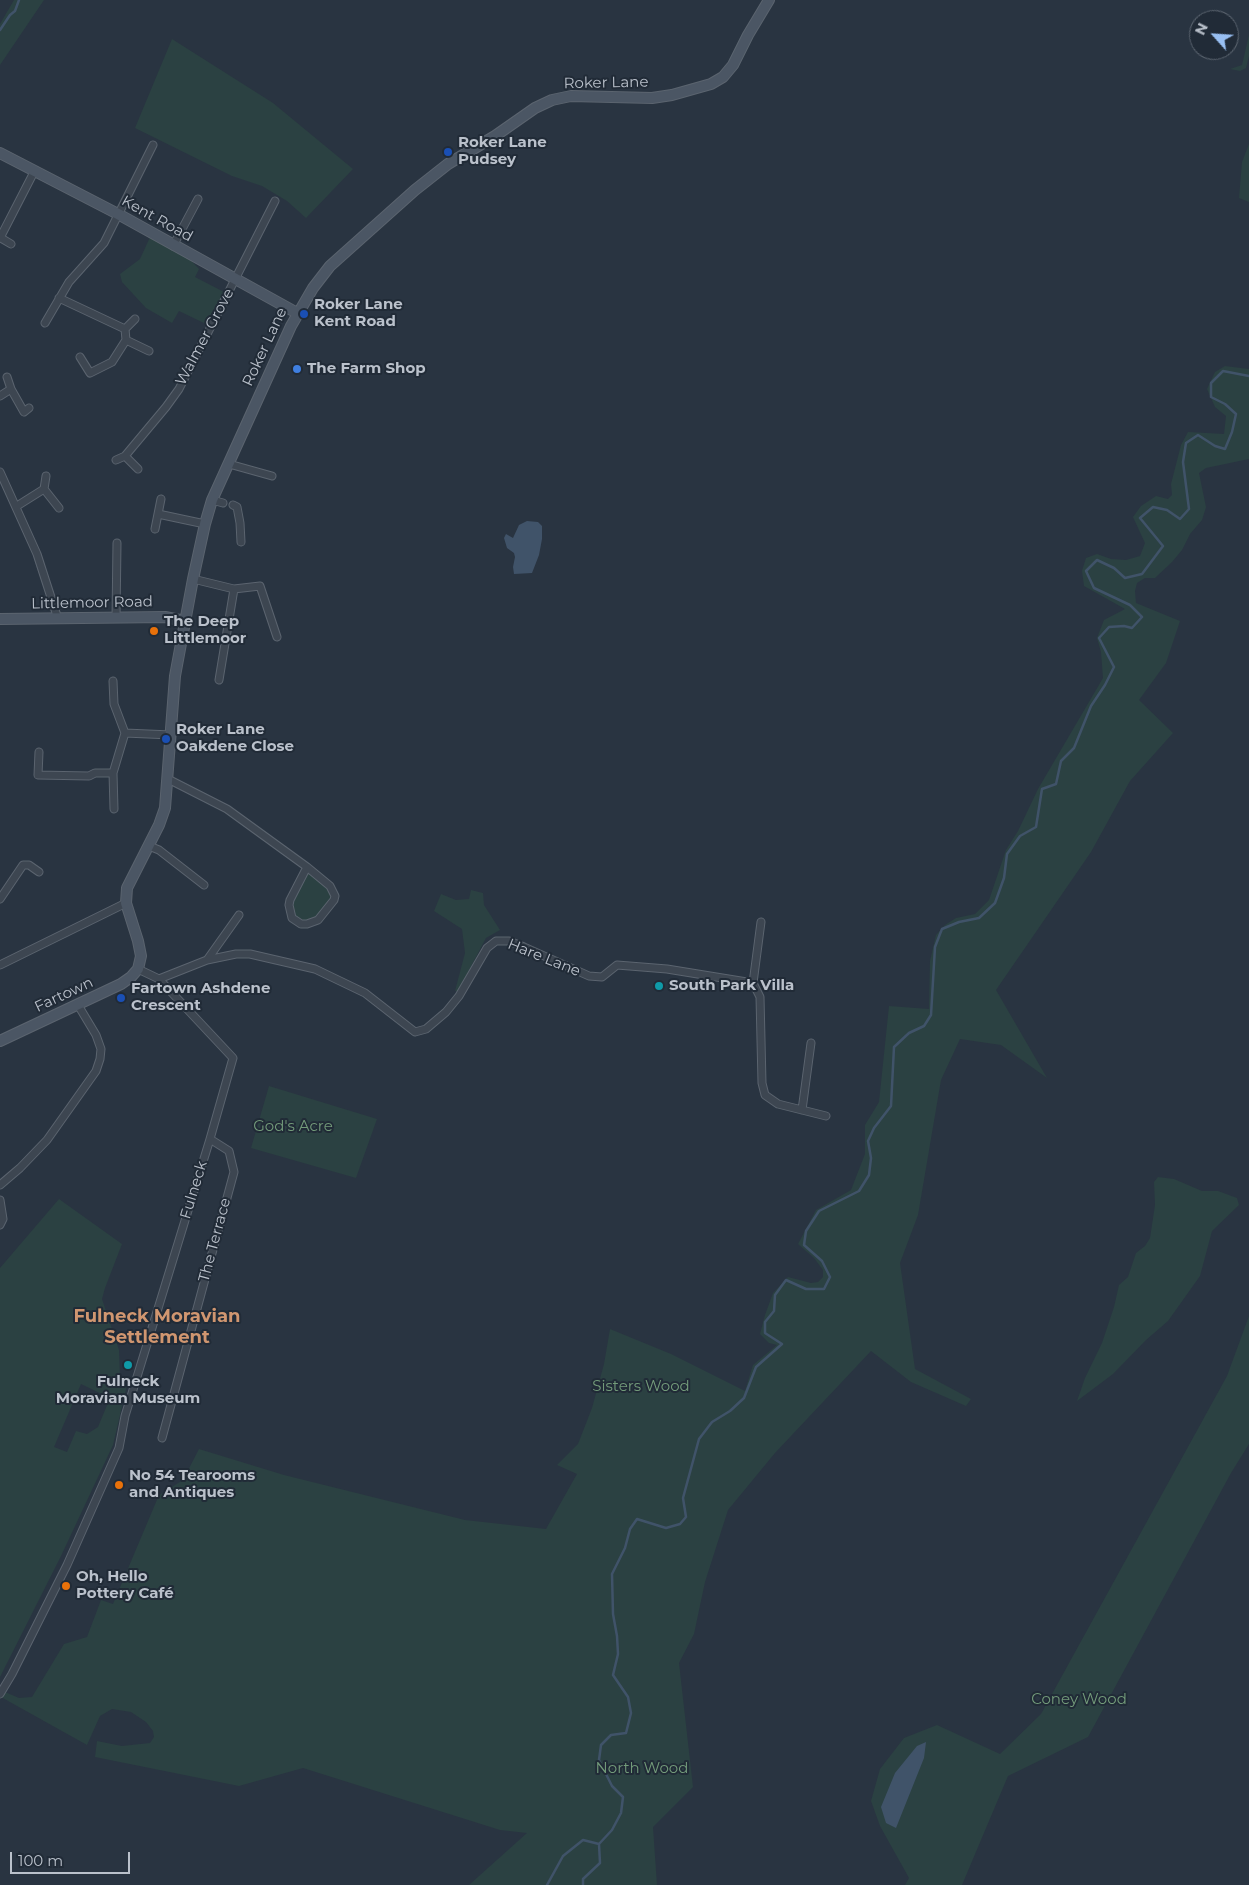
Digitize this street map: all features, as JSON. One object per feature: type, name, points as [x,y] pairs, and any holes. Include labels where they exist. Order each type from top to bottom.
[{"type":"street","name":"Roker Lane","points":[[126,903],[127,888],[149,846],[165,808],[174,684],[193,579],[212,500],[297,313],[330,266],[415,190],[448,164],[495,136],[535,108],[552,100],[572,96],[652,98],[672,95],[710,84],[723,77],[733,65],[769,0]]},
{"type":"street","points":[[45,323],[69,282],[104,243],[153,145]]},
{"type":"street","name":"Kent Road","points":[[0,153],[118,214],[297,313]]},
{"type":"street","points":[[10,244],[0,238],[34,172]]},
{"type":"street","points":[[173,246],[198,199]]},
{"type":"street","name":"Walmer Grove","points":[[116,460],[125,456],[166,407],[178,389],[275,200]]},
{"type":"street","points":[[59,298],[125,329]]},
{"type":"street","points":[[125,329],[136,319]]},
{"type":"street","points":[[80,357],[90,372],[112,362],[126,340],[125,329]]},
{"type":"street","points":[[126,340],[149,351]]},
{"type":"street","points":[[7,377],[11,389],[24,412],[29,408]]},
{"type":"street","points":[[0,396],[11,389]]},
{"type":"street","points":[[125,456],[138,469]]},
{"type":"street","points":[[229,464],[272,476]]},
{"type":"street","points":[[46,476],[44,489],[59,508]]},
{"type":"street","points":[[1,477],[17,506],[37,554],[58,620]]},
{"type":"street","points":[[17,506],[44,489]]},
{"type":"street","points":[[155,529],[161,499]]},
{"type":"street","points":[[212,500],[223,502]]},
{"type":"street","points":[[233,505],[236,507],[240,523],[241,542]]},
{"type":"street","points":[[158,514],[205,524]]},
{"type":"street","points":[[116,618],[117,544]]},
{"type":"street","points":[[193,579],[234,589],[260,586],[277,637]]},
{"type":"street","points":[[219,680],[234,589]]},
{"type":"street","name":"Littlemoor Road","points":[[0,619],[58,620],[165,617],[185,621]]},
{"type":"street","points":[[113,681],[114,704],[125,733],[113,773],[114,809]]},
{"type":"street","points":[[125,733],[171,735]]},
{"type":"street","points":[[38,784],[39,752]]},
{"type":"street","points":[[38,774],[89,776],[95,773],[113,773]]},
{"type":"street","points":[[168,779],[227,809],[307,867],[330,886],[335,896],[326,912],[318,920],[301,924],[292,918],[289,905],[307,867]]},
{"type":"street","points":[[149,846],[160,850],[204,885]]},
{"type":"street","points":[[0,899],[23,865],[29,865],[40,872]]},
{"type":"street","points":[[0,965],[126,903],[141,956],[138,969]]},
{"type":"street","points":[[207,960],[239,915]]},
{"type":"street","points":[[761,922],[753,983],[760,997],[762,1083],[765,1095],[778,1104],[826,1116]]},
{"type":"street","name":"Hare Lane","points":[[159,979],[207,960],[236,954],[250,954],[315,969],[365,993],[415,1032],[426,1028],[446,1012],[459,996],[487,948],[496,941],[509,941],[589,976],[602,977],[617,965],[667,969],[744,980],[753,983]]},
{"type":"street","name":"Fulneck","points":[[0,1694],[67,1565],[119,1448],[125,1416],[210,1139],[232,1058],[159,979],[138,969]]},
{"type":"street","name":"Fartown","points":[[0,1041],[78,1006],[121,984],[138,969]]},
{"type":"street","points":[[0,1185],[20,1168],[47,1140],[96,1071],[102,1049],[96,1035],[78,1006]]},
{"type":"street","points":[[802,1110],[811,1043]]},
{"type":"street","name":"The Terrace","points":[[162,1438],[234,1172],[229,1151],[210,1139]]},
{"type":"street","points":[[0,1200],[3,1219],[0,1224]]},
{"type":"green space","points":[[14,0],[44,0],[0,65],[0,24]]},
{"type":"green space","points":[[1249,35],[1249,56],[1246,68],[1240,71],[1230,69],[1242,65]]},
{"type":"green space","points":[[172,39],[273,103],[353,169],[306,218],[287,201],[262,186],[232,176],[135,128]]},
{"type":"green space","points":[[1249,144],[1249,202],[1239,198],[1242,162]]},
{"type":"green space","points":[[152,233],[181,250],[199,269],[195,277],[224,292],[206,324],[179,311],[172,323],[146,308],[122,282],[120,274],[140,259]]},
{"type":"green space","points":[[1225,366],[1249,369],[1249,459],[1206,468],[1199,473],[1206,507],[1202,520],[1190,534],[1182,550],[1172,562],[1155,578],[1145,578],[1137,583],[1135,591],[1136,603],[1180,621],[1166,663],[1139,700],[1173,733],[1130,781],[1091,852],[996,990],[1047,1078],[1001,1045],[960,1039],[941,1080],[918,1215],[900,1263],[915,1369],[971,1399],[966,1406],[911,1382],[871,1351],[775,1453],[728,1510],[705,1582],[694,1634],[679,1663],[693,1787],[653,1827],[657,1885],[469,1885],[527,1833],[500,1830],[303,1768],[239,1786],[95,1757],[97,1741],[122,1746],[150,1743],[154,1737],[153,1731],[146,1722],[131,1712],[112,1709],[100,1716],[87,1745],[1,1697],[5,1692],[19,1698],[32,1697],[64,1644],[87,1637],[101,1600],[113,1604],[159,1495],[183,1480],[199,1449],[284,1475],[465,1520],[546,1529],[577,1474],[557,1465],[578,1444],[592,1408],[604,1364],[610,1329],[671,1354],[745,1391],[753,1365],[777,1345],[769,1343],[760,1334],[773,1293],[788,1277],[811,1283],[818,1282],[823,1277],[823,1270],[814,1258],[798,1244],[816,1210],[851,1190],[865,1154],[865,1125],[879,1102],[889,1006],[929,1009],[930,961],[936,935],[945,925],[956,918],[975,914],[989,900],[1006,850],[1018,831],[1038,789],[1103,678],[1101,652],[1097,638],[1104,620],[1125,609],[1084,586],[1082,571],[1086,558],[1097,554],[1111,559],[1126,560],[1140,556],[1145,543],[1133,517],[1141,506],[1156,496],[1168,499],[1172,495],[1171,484],[1181,445],[1188,432],[1224,434],[1226,416],[1215,407],[1207,389],[1215,372]]},
{"type":"green space","points":[[307,867],[335,896],[318,920],[296,921],[289,905]]},
{"type":"green space","points":[[471,890],[483,893],[484,905],[500,930],[486,938],[458,991],[455,991],[465,953],[462,929],[434,911],[441,894],[456,900],[469,899]]},
{"type":"green space","name":"God's Acre","points":[[269,1086],[377,1119],[356,1178],[251,1148]]},
{"type":"green space","points":[[1158,1177],[1174,1179],[1202,1191],[1218,1191],[1237,1198],[1239,1205],[1212,1231],[1200,1276],[1168,1321],[1146,1340],[1113,1374],[1077,1401],[1085,1378],[1102,1343],[1119,1285],[1128,1277],[1136,1253],[1145,1246],[1150,1238],[1155,1205],[1154,1182]]},
{"type":"green space","points":[[59,1199],[122,1244],[102,1299],[119,1350],[120,1378],[127,1385],[113,1445],[61,1556],[0,1677],[0,1268]],"holes":[[[81,1384],[110,1398],[98,1427],[87,1434],[76,1431],[67,1452],[54,1447]]]},
{"type":"green space","name":"Coney Wood","points":[[1249,1316],[1249,1444],[1231,1473],[1088,1737],[1008,1776],[962,1885],[905,1885],[909,1878],[880,1826],[871,1801],[880,1769],[904,1738],[937,1725],[1000,1754],[1041,1714],[1227,1376]]},
{"type":"water","points":[[527,521],[538,522],[542,526],[539,555],[532,573],[514,574],[514,553],[507,548],[504,538],[506,534],[513,538],[519,525]]},
{"type":"water","points":[[926,1742],[924,1758],[896,1828],[886,1823],[881,1807],[895,1773],[917,1746]]},
{"type":"waterway","points":[[0,30],[15,11],[19,0]]},
{"type":"waterway","points":[[599,1844],[612,1830],[621,1813],[623,1797],[612,1786],[599,1760],[601,1745],[611,1735],[626,1733],[631,1713],[628,1697],[613,1675],[618,1654],[613,1614],[612,1574],[625,1548],[630,1529],[637,1519],[666,1528],[680,1524],[686,1517],[683,1498],[699,1439],[712,1422],[730,1411],[744,1398],[756,1367],[782,1344],[765,1333],[765,1322],[774,1311],[775,1295],[786,1280],[806,1289],[824,1289],[830,1277],[822,1261],[804,1245],[806,1231],[819,1211],[859,1191],[869,1175],[871,1158],[868,1141],[874,1128],[891,1106],[894,1047],[909,1033],[924,1026],[931,1015],[935,947],[942,929],[959,922],[979,918],[995,903],[1004,878],[1007,854],[1020,836],[1036,827],[1042,789],[1056,784],[1061,761],[1074,748],[1091,706],[1114,667],[1099,638],[1109,627],[1124,626],[1132,628],[1142,617],[1130,605],[1094,588],[1086,571],[1097,560],[1114,568],[1125,578],[1142,574],[1163,546],[1140,518],[1153,507],[1167,510],[1180,519],[1189,509],[1183,462],[1186,443],[1198,435],[1215,446],[1225,449],[1232,432],[1236,414],[1225,404],[1211,397],[1211,383],[1223,371],[1249,376]]},
{"type":"waterway","points":[[547,1885],[563,1856],[583,1840],[599,1844]]},
{"type":"waterway","points":[[583,1885],[583,1879],[600,1863],[599,1844]]},
{"type":"place","name":"Roker Lane Pudsey","points":[[448,152]]},
{"type":"place","name":"Roker Lane Kent Road","points":[[304,314]]},
{"type":"place","name":"The Farm Shop","points":[[297,369]]},
{"type":"place","name":"The Deep Littlemoor","points":[[154,631]]},
{"type":"place","name":"Roker Lane Oakdene Close","points":[[166,739]]},
{"type":"place","name":"South Park Villa","points":[[659,986]]},
{"type":"place","name":"Fartown Ashdene Crescent","points":[[121,998]]},
{"type":"place","name":"Fulneck Moravian Museum","points":[[128,1365]]},
{"type":"place","name":"No 54 Tearooms and Antiques","points":[[119,1485]]},
{"type":"place","name":"Oh, Hello Pottery Café","points":[[66,1586]]},
{"type":"district","name":"Fulneck Moravian Settlement","points":[[157,1327]]},
{"type":"park label","name":"Sisters Wood","points":[[641,1387]]},
{"type":"park label","name":"North Wood","points":[[642,1769]]}]
